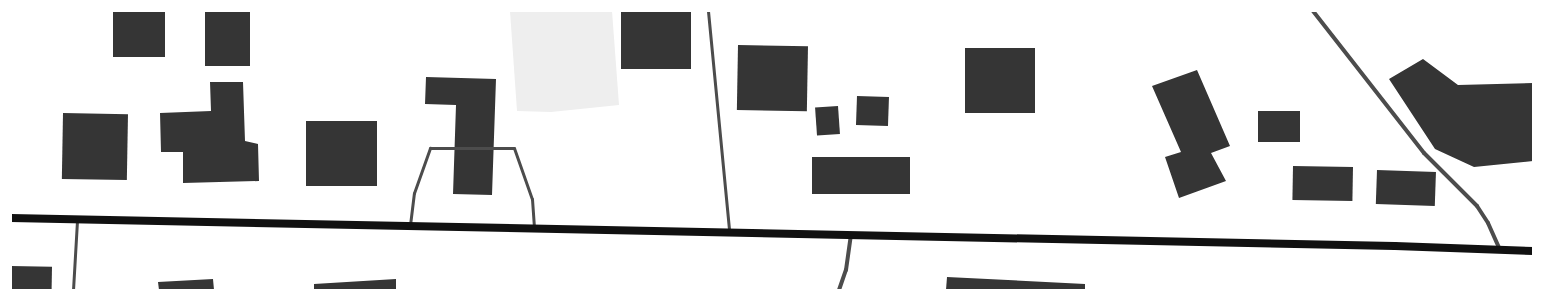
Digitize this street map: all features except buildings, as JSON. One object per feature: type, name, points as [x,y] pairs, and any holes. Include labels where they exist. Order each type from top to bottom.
[{"type":"main road","points":[[11,218],[1387,246],[1533,251]]},
{"type":"street","points":[[1313,11],[1424,153],[1477,206],[1488,223],[1500,250]]},
{"type":"street","points":[[839,290],[846,270],[851,236]]},
{"type":"lane","points":[[708,11],[729,233]]},
{"type":"lane","points":[[410,227],[414,193],[430,148],[514,148],[532,199],[534,229]]},
{"type":"lane","points":[[74,290],[77,220]]},
{"type":"shaded area","points":[[510,11],[612,11],[619,105],[551,112],[517,111]]}]
